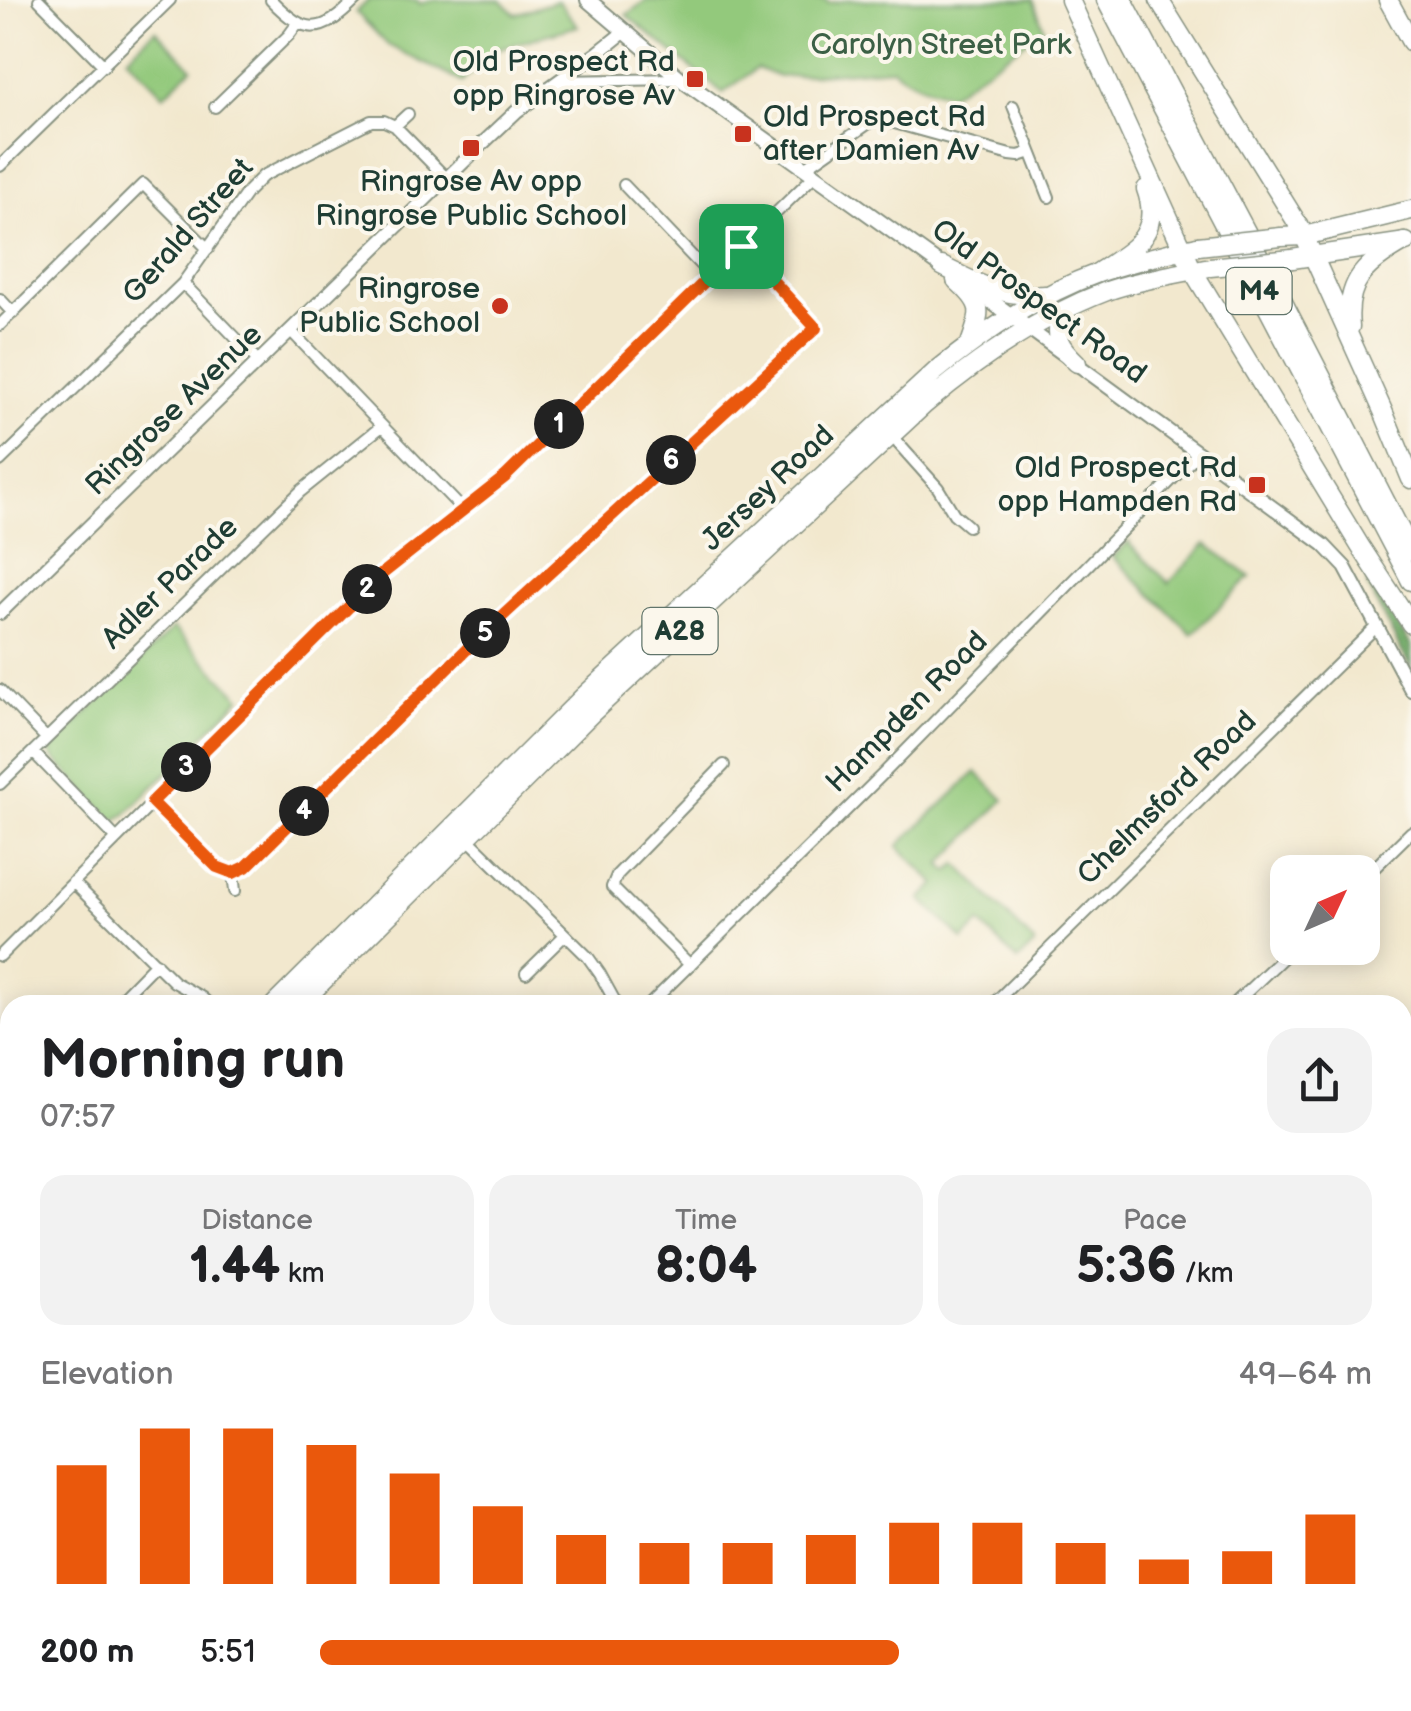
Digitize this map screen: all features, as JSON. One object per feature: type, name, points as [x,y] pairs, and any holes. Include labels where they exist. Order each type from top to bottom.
[{"type":"highway","points":[[1062,0],[1151,204],[1150,225],[1141,241],[1097,273]]},
{"type":"highway","points":[[1070,0],[1201,269],[1360,546],[1411,624]]},
{"type":"highway","name":"M4","points":[[1106,0],[1411,582]]},
{"type":"highway","name":"M4","points":[[1123,0],[1411,550]]},
{"type":"highway","points":[[1159,0],[1304,236],[1411,479]]},
{"type":"highway","points":[[1388,0],[1411,42]]},
{"type":"highway","name":"Jersey Road","points":[[309,995],[592,712],[885,429],[936,370],[970,344],[1050,295],[1097,273],[1190,248],[1304,236],[1411,210]]},
{"type":"highway","points":[[1364,371],[1348,310],[1353,289],[1376,258],[1408,241]]},
{"type":"highway","name":"Jersey Road","points":[[284,995],[582,697],[885,429],[962,373],[1029,329],[1111,290],[1201,269],[1408,241]]},
{"type":"highway","points":[[942,266],[1001,292],[1050,295]]},
{"type":"highway","points":[[942,266],[974,296],[979,308],[970,344]]},
{"type":"highway","points":[[1061,312],[1058,338],[1064,351],[1077,363]]},
{"type":"main road","name":"Old Prospect Road","points":[[588,0],[681,79],[1029,329]]},
{"type":"street","points":[[39,0],[104,66]]},
{"type":"street","points":[[0,166],[170,0]]},
{"type":"street","points":[[272,0],[297,24],[310,26],[326,24],[356,0]]},
{"type":"street","points":[[215,107],[297,24]]},
{"type":"street","name":"Ringrose Avenue","points":[[0,614],[517,112],[624,32]]},
{"type":"street","points":[[560,81],[681,79]]},
{"type":"street","points":[[1014,106],[1049,197]]},
{"type":"street","points":[[408,114],[395,126],[446,179]]},
{"type":"street","points":[[0,956],[382,574],[505,477],[741,246],[810,171],[870,123],[880,119],[1010,155],[1031,152]]},
{"type":"street","name":"Gerald Street","points":[[0,461],[183,284],[248,191],[263,176],[371,121],[384,120],[395,126]]},
{"type":"street","points":[[0,325],[144,184],[208,248]]},
{"type":"street","points":[[624,185],[711,276]]},
{"type":"street","points":[[152,802],[217,867],[233,873],[246,867],[470,646],[816,328],[741,246]]},
{"type":"street","points":[[183,284],[259,362]]},
{"type":"street","points":[[0,299],[13,312]]},
{"type":"street","name":"Old Prospect Road","points":[[1029,329],[1324,545],[1346,568],[1411,690]]},
{"type":"street","points":[[291,331],[463,510]]},
{"type":"street","name":"Adler Parade","points":[[0,784],[301,491],[382,426]]},
{"type":"street","points":[[885,429],[968,526]]},
{"type":"street","name":"Hampden Road","points":[[660,995],[1200,452]]},
{"type":"street","name":"Chelmsford Road","points":[[1002,995],[1377,626]]},
{"type":"street","points":[[0,690],[46,738]]},
{"type":"street","points":[[32,752],[116,838]]},
{"type":"street","points":[[690,966],[612,887],[617,874],[724,766]]},
{"type":"street","points":[[1380,862],[1411,832]]},
{"type":"street","points":[[466,837],[565,935],[600,974],[612,995]]},
{"type":"street","points":[[233,873],[235,891]]},
{"type":"street","points":[[73,882],[177,984],[199,995]]},
{"type":"street","points":[[526,973],[565,935]]},
{"type":"street","points":[[124,995],[156,964]]},
{"type":"street","points":[[1244,995],[1275,965]]},
{"type":"green space","points":[[369,0],[417,0],[420,4],[431,0],[501,0],[515,14],[558,1],[578,26],[496,49],[462,82],[388,45],[356,12]]},
{"type":"green space","name":"Carolyn Street Park","points":[[647,0],[1033,0],[1044,29],[950,94],[906,78],[892,68],[779,77],[757,68],[723,93],[626,15]]},
{"type":"green space","points":[[155,30],[192,68],[164,95],[127,57]]},
{"type":"green space","points":[[1129,541],[1169,583],[1206,544],[1250,577],[1192,634],[1113,557]]},
{"type":"green space","points":[[1371,580],[1411,646],[1411,669],[1368,587]]},
{"type":"green space","points":[[173,628],[241,698],[126,814],[112,819],[49,750]]},
{"type":"green space","points":[[976,772],[1004,800],[941,864],[949,872],[957,864],[1035,944],[1018,961],[980,923],[963,940],[921,899],[936,884],[898,846]]},
{"type":"place","name":"Old Prospect Rd opp Ringrose Av","points":[[695,79]]},
{"type":"place","name":"Old Prospect Rd after Damien Av","points":[[743,134]]},
{"type":"place","name":"Ringrose Av opp Ringrose Public School","points":[[471,148]]},
{"type":"place","name":"Ringrose Public School","points":[[500,306]]},
{"type":"place","name":"Old Prospect Rd opp Hampden Rd","points":[[1257,485]]},
{"type":"route","points":[[741,246],[816,328],[470,646],[246,867],[233,873],[217,867],[152,802],[392,564],[505,477],[741,246]]}]
